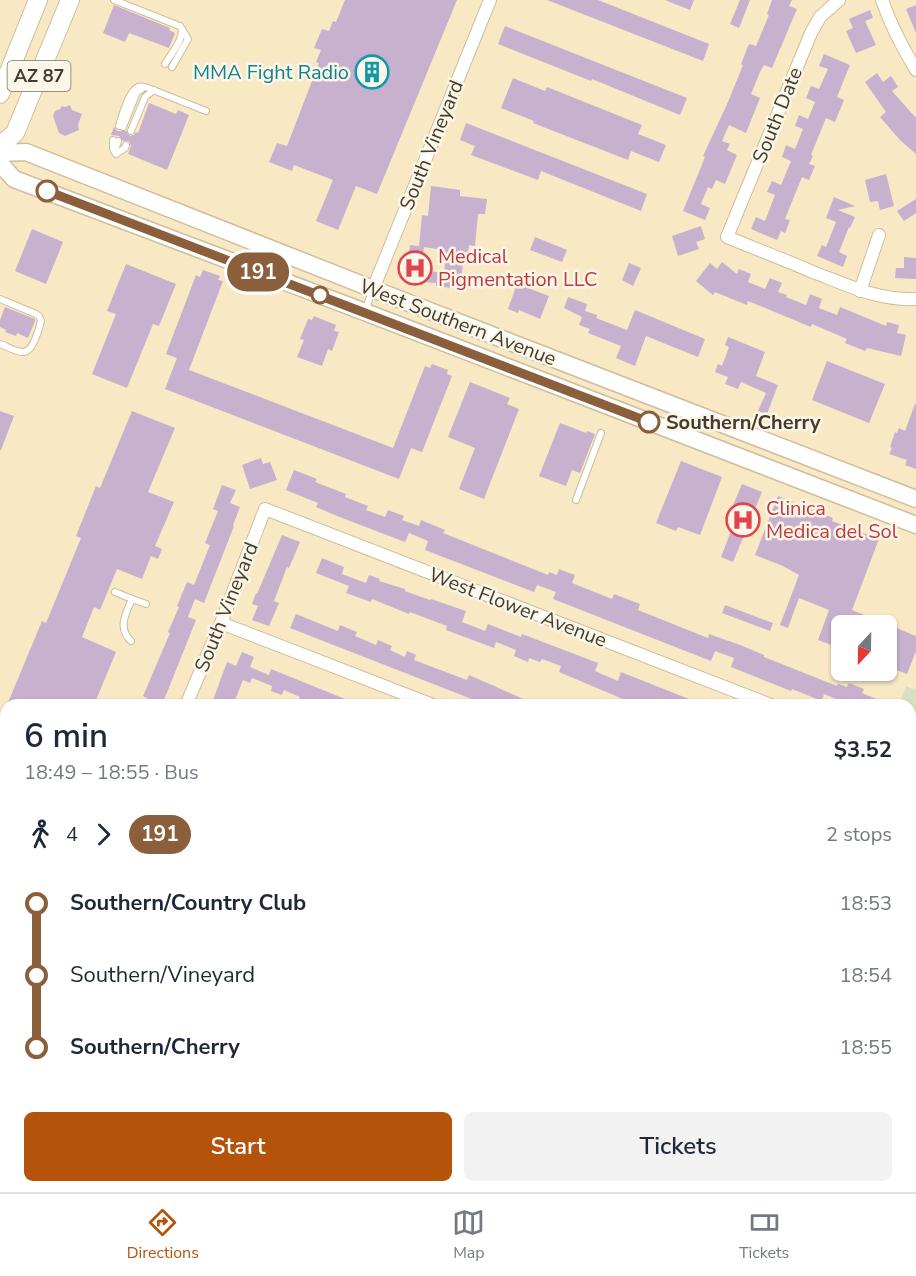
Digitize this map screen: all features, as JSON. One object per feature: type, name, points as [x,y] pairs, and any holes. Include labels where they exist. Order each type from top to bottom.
[{"type":"main road","name":"AZ 87","points":[[0,94],[38,0]]},
{"type":"main road","name":"AZ 87","points":[[0,146],[15,133],[70,0]]},
{"type":"main road","name":"West Southern Avenue","points":[[0,153],[26,152],[916,499]]},
{"type":"main road","name":"West Southern Avenue","points":[[0,163],[14,179],[916,525]]},
{"type":"street","name":"South Vineyard","points":[[373,289],[490,0]]},
{"type":"street","name":"South Date","points":[[839,0],[820,17],[811,33],[727,237],[860,291]]},
{"type":"street","points":[[882,0],[902,48],[916,70]]},
{"type":"street","points":[[879,236],[860,291],[900,300],[916,299]]},
{"type":"street","name":"South Vineyard","points":[[189,699],[265,509]]},
{"type":"street","name":"West Flower Avenue","points":[[265,509],[756,699]]},
{"type":"street","points":[[221,623],[417,699]]},
{"type":"lane","points":[[114,0],[182,29],[188,39],[172,67]]},
{"type":"lane","points":[[165,64],[180,39],[182,29]]},
{"type":"lane","points":[[121,127],[132,92],[137,87],[151,89],[206,111]]},
{"type":"lane","points":[[131,131],[145,97],[151,89]]},
{"type":"lane","points":[[116,141],[112,149],[116,154],[126,145]]},
{"type":"lane","points":[[365,312],[373,289]]},
{"type":"lane","points":[[0,299],[36,314],[41,321],[31,348],[27,352],[0,344]]},
{"type":"lane","points":[[576,500],[601,433]]},
{"type":"lane","points":[[115,592],[146,604]]},
{"type":"lane","points":[[131,641],[126,637],[123,628],[132,599]]},
{"type":"green space","points":[[906,686],[916,690],[916,699],[901,699]]},
{"type":"building","points":[[345,0],[457,0],[377,194],[356,186],[338,230],[316,221],[333,180],[294,165],[292,171],[269,162],[277,143],[287,146],[319,63],[316,62],[321,50],[314,48],[322,29],[329,31],[333,21],[336,22]]},
{"type":"building","points":[[547,0],[598,0],[709,44],[703,61]]},
{"type":"building","points":[[665,0],[694,0],[690,10]]},
{"type":"building","points":[[740,0],[750,0],[739,28],[730,24]]},
{"type":"building","points":[[772,0],[792,0],[789,6],[797,9],[772,68],[764,65],[760,72],[751,94],[760,98],[746,133],[729,125],[722,141],[730,144],[727,150],[737,155],[725,184],[716,180],[712,189],[708,187],[701,204],[710,208],[705,220],[683,211],[705,157],[703,156],[743,65],[741,64],[749,44],[756,46],[769,15],[767,14]]},
{"type":"building","points":[[114,5],[170,28],[169,30],[175,33],[169,48],[129,33],[125,42],[103,33]]},
{"type":"building","points":[[916,5],[916,33],[906,9]]},
{"type":"building","points":[[870,10],[873,18],[865,21],[876,45],[856,53],[846,31],[853,28],[849,19]]},
{"type":"building","points":[[505,26],[687,98],[680,115],[498,44]]},
{"type":"building","points":[[824,54],[850,65],[837,97],[844,100],[835,122],[826,118],[811,155],[813,156],[809,164],[815,166],[809,180],[802,177],[785,219],[790,220],[785,233],[781,231],[777,240],[751,229],[756,217],[765,221],[775,195],[767,192],[772,181],[781,185],[791,161],[782,157],[786,145],[795,149],[803,129],[795,126],[799,115],[808,119],[815,102],[806,98],[811,86],[819,89],[828,69],[819,66]]},
{"type":"building","points":[[877,73],[883,82],[891,76],[898,87],[892,91],[916,118],[916,154],[880,117],[886,112],[865,82]]},
{"type":"building","points":[[513,78],[545,91],[547,87],[642,125],[638,134],[666,145],[659,162],[631,151],[628,160],[501,108]]},
{"type":"building","points":[[149,103],[176,114],[178,110],[189,115],[167,170],[128,154],[131,146],[129,141],[123,141],[119,136],[111,135],[114,127],[117,131],[126,131],[130,136],[138,133]]},
{"type":"building","points":[[70,105],[72,110],[82,114],[78,125],[79,130],[65,136],[59,133],[53,116],[55,111],[62,106]]},
{"type":"building","points":[[466,123],[647,194],[641,211],[541,171],[538,180],[471,155],[475,146],[460,140]]},
{"type":"building","points":[[886,174],[894,206],[880,210],[878,201],[870,202],[865,180]]},
{"type":"building","points":[[431,186],[460,190],[460,196],[487,199],[485,214],[478,214],[475,246],[469,245],[467,264],[463,263],[460,289],[420,282],[420,277],[407,275],[410,245],[419,246],[422,215],[428,216]],"holes":[[[424,247],[443,250],[443,254],[446,254],[444,273],[421,270]]]},
{"type":"building","points":[[834,197],[855,206],[838,210],[855,217],[839,252],[847,256],[843,267],[817,256],[822,245],[826,247],[836,222],[826,218]]},
{"type":"building","points":[[916,199],[916,213],[904,221],[897,211]]},
{"type":"building","points":[[701,226],[705,239],[696,242],[699,249],[678,256],[672,236]]},
{"type":"building","points":[[32,229],[63,242],[46,284],[15,271]]},
{"type":"building","points":[[535,237],[567,250],[562,262],[530,250]]},
{"type":"building","points":[[904,257],[916,258],[916,279],[895,278],[896,268],[904,268]]},
{"type":"building","points":[[722,262],[737,274],[739,269],[751,274],[748,282],[765,289],[770,278],[782,283],[778,292],[806,305],[810,294],[822,299],[819,308],[837,315],[840,307],[886,326],[887,322],[899,325],[897,333],[906,335],[901,356],[867,348],[865,351],[845,343],[847,339],[812,324],[811,327],[748,301],[747,305],[715,292],[713,295],[696,281],[710,263],[717,269]]},
{"type":"building","points":[[629,263],[641,268],[633,286],[622,280]]},
{"type":"building","points":[[126,264],[176,284],[159,326],[153,324],[127,388],[92,374],[116,314],[107,311]]},
{"type":"building","points":[[203,270],[220,276],[218,280],[223,281],[189,370],[393,448],[425,366],[430,368],[432,364],[448,370],[447,374],[452,376],[422,452],[411,448],[399,479],[165,389],[177,358],[166,354],[196,275],[200,277]]},
{"type":"building","points":[[517,284],[549,296],[540,319],[519,310],[518,313],[508,309]]},
{"type":"building","points":[[568,297],[587,304],[585,311],[597,315],[596,318],[627,330],[635,310],[705,339],[698,357],[646,336],[635,366],[616,358],[621,346],[588,333],[590,329],[579,325],[582,317],[564,308]]},
{"type":"building","points":[[5,307],[35,319],[28,338],[17,333],[16,336],[5,332],[6,330],[0,327]]},
{"type":"building","points":[[314,316],[336,325],[334,331],[339,332],[332,351],[328,349],[322,366],[297,357],[304,340],[300,339],[308,319],[312,320]]},
{"type":"building","points":[[728,337],[765,352],[756,376],[778,385],[767,414],[758,411],[766,393],[741,382],[738,389],[725,384],[728,377],[715,372],[718,364],[722,366],[729,347],[725,345]]},
{"type":"building","points":[[827,361],[885,384],[869,423],[812,400]]},
{"type":"building","points":[[470,382],[510,398],[507,404],[519,409],[484,499],[459,489],[475,448],[448,437]]},
{"type":"building","points":[[915,404],[916,469],[905,465],[907,460],[889,454],[895,432],[897,433],[899,428],[905,431]]},
{"type":"building","points":[[0,411],[14,416],[1,450],[0,450]]},
{"type":"building","points":[[132,411],[175,428],[148,492],[174,502],[155,546],[162,549],[158,559],[151,556],[142,579],[117,569],[100,610],[94,607],[82,637],[116,652],[96,699],[10,699],[42,621],[46,623],[81,538],[76,536],[96,486],[100,488]]},
{"type":"building","points":[[560,423],[595,434],[580,473],[572,470],[566,486],[539,476]]},
{"type":"building","points":[[261,458],[263,464],[270,462],[277,480],[250,489],[242,465]]},
{"type":"building","points":[[681,461],[722,477],[700,535],[678,527],[676,531],[656,523]]},
{"type":"building","points":[[294,470],[317,479],[315,482],[346,494],[345,497],[368,506],[366,510],[385,517],[388,510],[404,516],[402,520],[419,526],[421,520],[445,530],[443,533],[548,575],[549,572],[557,575],[559,569],[575,575],[572,583],[612,599],[614,594],[640,604],[638,610],[708,638],[709,634],[740,645],[837,686],[838,684],[847,687],[849,683],[864,689],[862,693],[876,699],[836,699],[824,694],[823,699],[817,699],[792,689],[791,691],[731,667],[734,658],[715,651],[711,661],[553,599],[556,592],[537,585],[534,592],[425,550],[428,541],[409,533],[405,542],[316,507],[318,503],[286,490]]},
{"type":"building","name":"Clinica Medica del Sol","points":[[742,484],[762,492],[733,562],[721,557],[738,513],[731,510]]},
{"type":"building","points":[[222,485],[236,490],[230,503],[240,507],[234,526],[204,603],[195,599],[188,617],[196,620],[164,699],[148,699],[143,696],[170,633],[168,632],[179,607],[177,606],[187,582],[194,585],[210,545],[205,543],[218,511],[213,509]]},
{"type":"building","points":[[778,496],[833,518],[832,521],[879,539],[852,610],[864,615],[831,615],[831,645],[818,640],[829,610],[799,598],[788,628],[780,625],[799,575],[755,555]]},
{"type":"building","points":[[282,535],[300,542],[289,568],[287,567],[274,601],[279,603],[269,626],[252,620],[258,606],[252,604]]},
{"type":"building","points":[[322,558],[344,567],[342,574],[366,583],[369,575],[380,579],[379,581],[405,589],[405,591],[466,611],[462,622],[485,631],[488,624],[521,637],[522,634],[598,663],[595,671],[618,681],[621,672],[689,699],[623,699],[559,672],[561,666],[542,659],[540,662],[529,658],[528,662],[514,656],[516,650],[496,642],[494,648],[446,630],[447,626],[410,612],[409,614],[372,599],[371,602],[346,593],[349,586],[316,573]]},
{"type":"building","points":[[725,605],[773,623],[770,631],[722,613]]},
{"type":"building","points":[[296,614],[338,631],[340,625],[357,632],[355,636],[376,645],[378,640],[392,646],[390,650],[405,657],[407,651],[416,655],[414,660],[467,680],[469,675],[523,699],[472,699],[290,628]]},
{"type":"building","points":[[897,628],[916,636],[916,651],[907,674],[897,670]]},
{"type":"building","points":[[242,652],[254,657],[250,667],[269,675],[271,669],[345,699],[299,699],[300,697],[284,690],[282,695],[271,691],[272,686],[252,678],[250,683],[243,680],[235,699],[213,699],[227,662],[236,666]]},
{"type":"bus line","name":"191","points":[[47,191],[649,422]]},
{"type":"place","name":"MMA Fight Radio","points":[[372,72]]},
{"type":"place","name":"Medical Pigmentation LLC","points":[[415,268]]},
{"type":"place","name":"Southern/Cherry","points":[[649,422]]},
{"type":"place","name":"Clinica Medica del Sol","points":[[743,520]]}]
